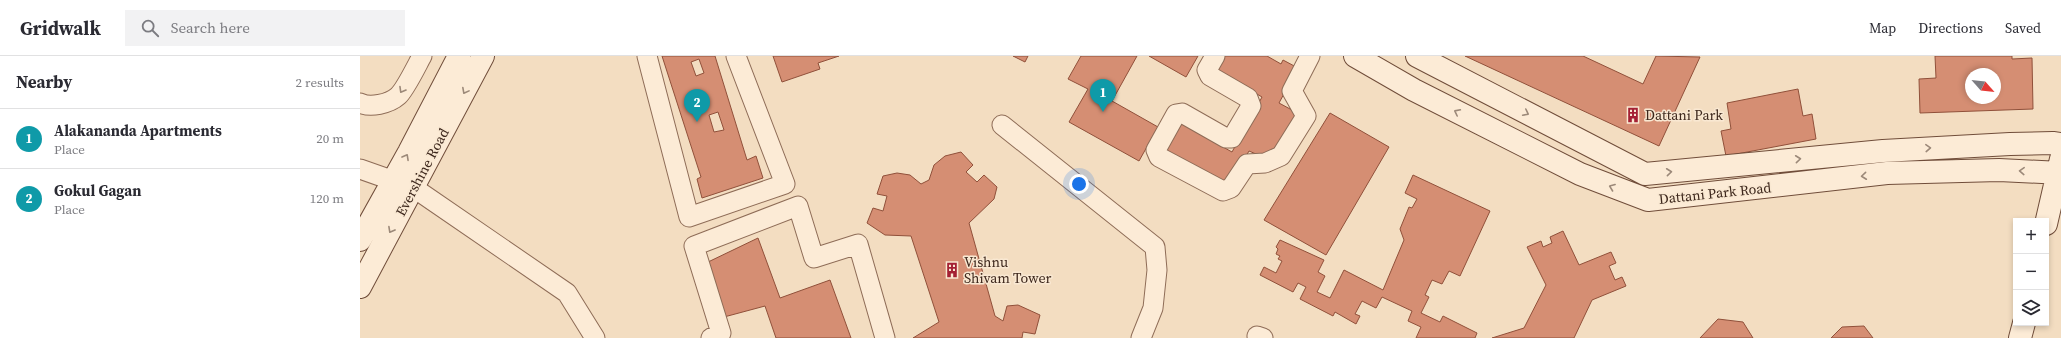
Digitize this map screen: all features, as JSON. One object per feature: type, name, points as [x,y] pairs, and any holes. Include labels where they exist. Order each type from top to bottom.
[{"type":"street","points":[[360,103],[364,105],[382,104],[398,96],[422,56]]},
{"type":"street","name":"Evershine Road","points":[[360,240],[459,56]]},
{"type":"street","name":"Evershine Road","points":[[360,286],[414,188],[483,56]]},
{"type":"street","points":[[647,56],[689,218],[785,184],[736,56]]},
{"type":"street","points":[[1215,56],[1207,70],[1210,76],[1248,98],[1251,106],[1232,138],[1226,138],[1182,113],[1176,114],[1156,150],[1159,157],[1223,191],[1231,188],[1247,164],[1265,163],[1281,156],[1306,116],[1292,91],[1310,56]]},
{"type":"street","name":"Dattani Park Road","points":[[1355,56],[1414,90],[1539,154],[1580,174],[1645,199],[1887,173],[2060,168]]},
{"type":"street","points":[[1414,90],[1422,59],[1643,174],[1645,199]]},
{"type":"street","points":[[1484,126],[1497,98]]},
{"type":"street","points":[[1002,125],[1155,247],[1157,270],[1153,308],[1141,338]]},
{"type":"street","points":[[1539,154],[1552,126]]},
{"type":"street","name":"Dattani Park Road","points":[[1643,174],[1883,151],[2010,144],[2061,144]]},
{"type":"street","points":[[1883,151],[1887,173]]},
{"type":"street","points":[[2048,218],[2060,168]]},
{"type":"street","points":[[360,169],[414,188],[567,293],[595,338]]},
{"type":"street","points":[[712,338],[722,333],[694,246],[798,206],[814,258],[858,244],[885,338]]},
{"type":"street","points":[[2020,338],[2023,326]]},
{"type":"building","points":[[662,56],[715,56],[747,160],[756,156],[763,178],[702,198],[697,179],[701,177]],"holes":[[[699,59],[704,73],[696,76],[691,62]],[[718,112],[724,130],[714,132],[709,115]]]},
{"type":"building","points":[[773,56],[839,56],[818,63],[820,69],[782,82]]},
{"type":"building","points":[[1013,56],[1028,56],[1025,62]]},
{"type":"building","points":[[1081,56],[1137,56],[1112,101],[1158,127],[1139,161],[1069,122],[1088,89],[1068,79]]},
{"type":"building","points":[[1149,56],[1198,56],[1186,77]]},
{"type":"building","points":[[1221,56],[1267,56],[1281,64],[1283,60],[1298,68],[1279,103],[1303,116],[1274,154],[1263,157],[1249,151],[1228,187],[1163,153],[1181,119],[1196,132],[1232,152],[1262,97],[1214,69]]},
{"type":"building","name":"Dattani Park","points":[[1465,56],[1583,56],[1643,84],[1656,56],[1700,57],[1659,146]]},
{"type":"building","points":[[1935,56],[2012,56],[2012,59],[2032,58],[2033,109],[1920,113],[1919,79],[1936,78]]},
{"type":"building","points":[[1798,89],[1803,116],[1812,114],[1816,139],[1726,156],[1721,131],[1731,129],[1727,103]]},
{"type":"building","points":[[1330,113],[1389,147],[1326,255],[1264,220]]},
{"type":"building","name":"Vishnu Shivam Tower","points":[[961,152],[973,165],[966,172],[977,182],[984,175],[997,187],[994,199],[969,223],[995,316],[1003,321],[1007,306],[1018,305],[1040,315],[1035,334],[1023,332],[1022,338],[913,338],[939,322],[911,236],[885,235],[867,223],[873,208],[883,211],[887,196],[877,194],[883,176],[897,173],[910,175],[921,184],[929,180],[934,165],[945,156]]},
{"type":"building","points":[[1413,175],[1490,211],[1460,276],[1449,271],[1442,284],[1432,280],[1425,295],[1429,297],[1421,313],[1440,322],[1443,316],[1477,333],[1475,338],[1416,338],[1421,327],[1408,321],[1412,311],[1382,297],[1376,308],[1362,301],[1355,314],[1360,316],[1356,324],[1335,312],[1333,316],[1300,299],[1306,287],[1298,283],[1293,292],[1260,275],[1264,267],[1276,273],[1282,261],[1278,259],[1280,256],[1276,254],[1278,249],[1276,247],[1280,240],[1324,260],[1318,272],[1325,276],[1317,292],[1330,298],[1344,270],[1383,290],[1404,240],[1400,229],[1409,207],[1412,208],[1417,199],[1405,193]]},
{"type":"building","points":[[1563,231],[1579,265],[1611,252],[1616,263],[1609,266],[1615,280],[1622,277],[1626,286],[1592,300],[1574,338],[1492,338],[1524,328],[1546,285],[1527,247],[1541,241],[1543,247],[1552,243],[1550,237]]},
{"type":"building","points":[[758,238],[780,298],[830,280],[851,338],[776,338],[765,306],[724,317],[706,263]]},
{"type":"building","points":[[1718,319],[1743,322],[1753,338],[1700,338]]},
{"type":"building","points":[[1864,326],[1873,338],[1831,338],[1842,327]]},
{"type":"place","name":"Alakananda Apartments","points":[[1103,112]]},
{"type":"place","name":"Dattani Park","points":[[1633,115]]},
{"type":"place","name":"Gokul Gagan","points":[[697,122]]},
{"type":"place","name":"Vishnu Shivam Tower","points":[[952,270]]}]
